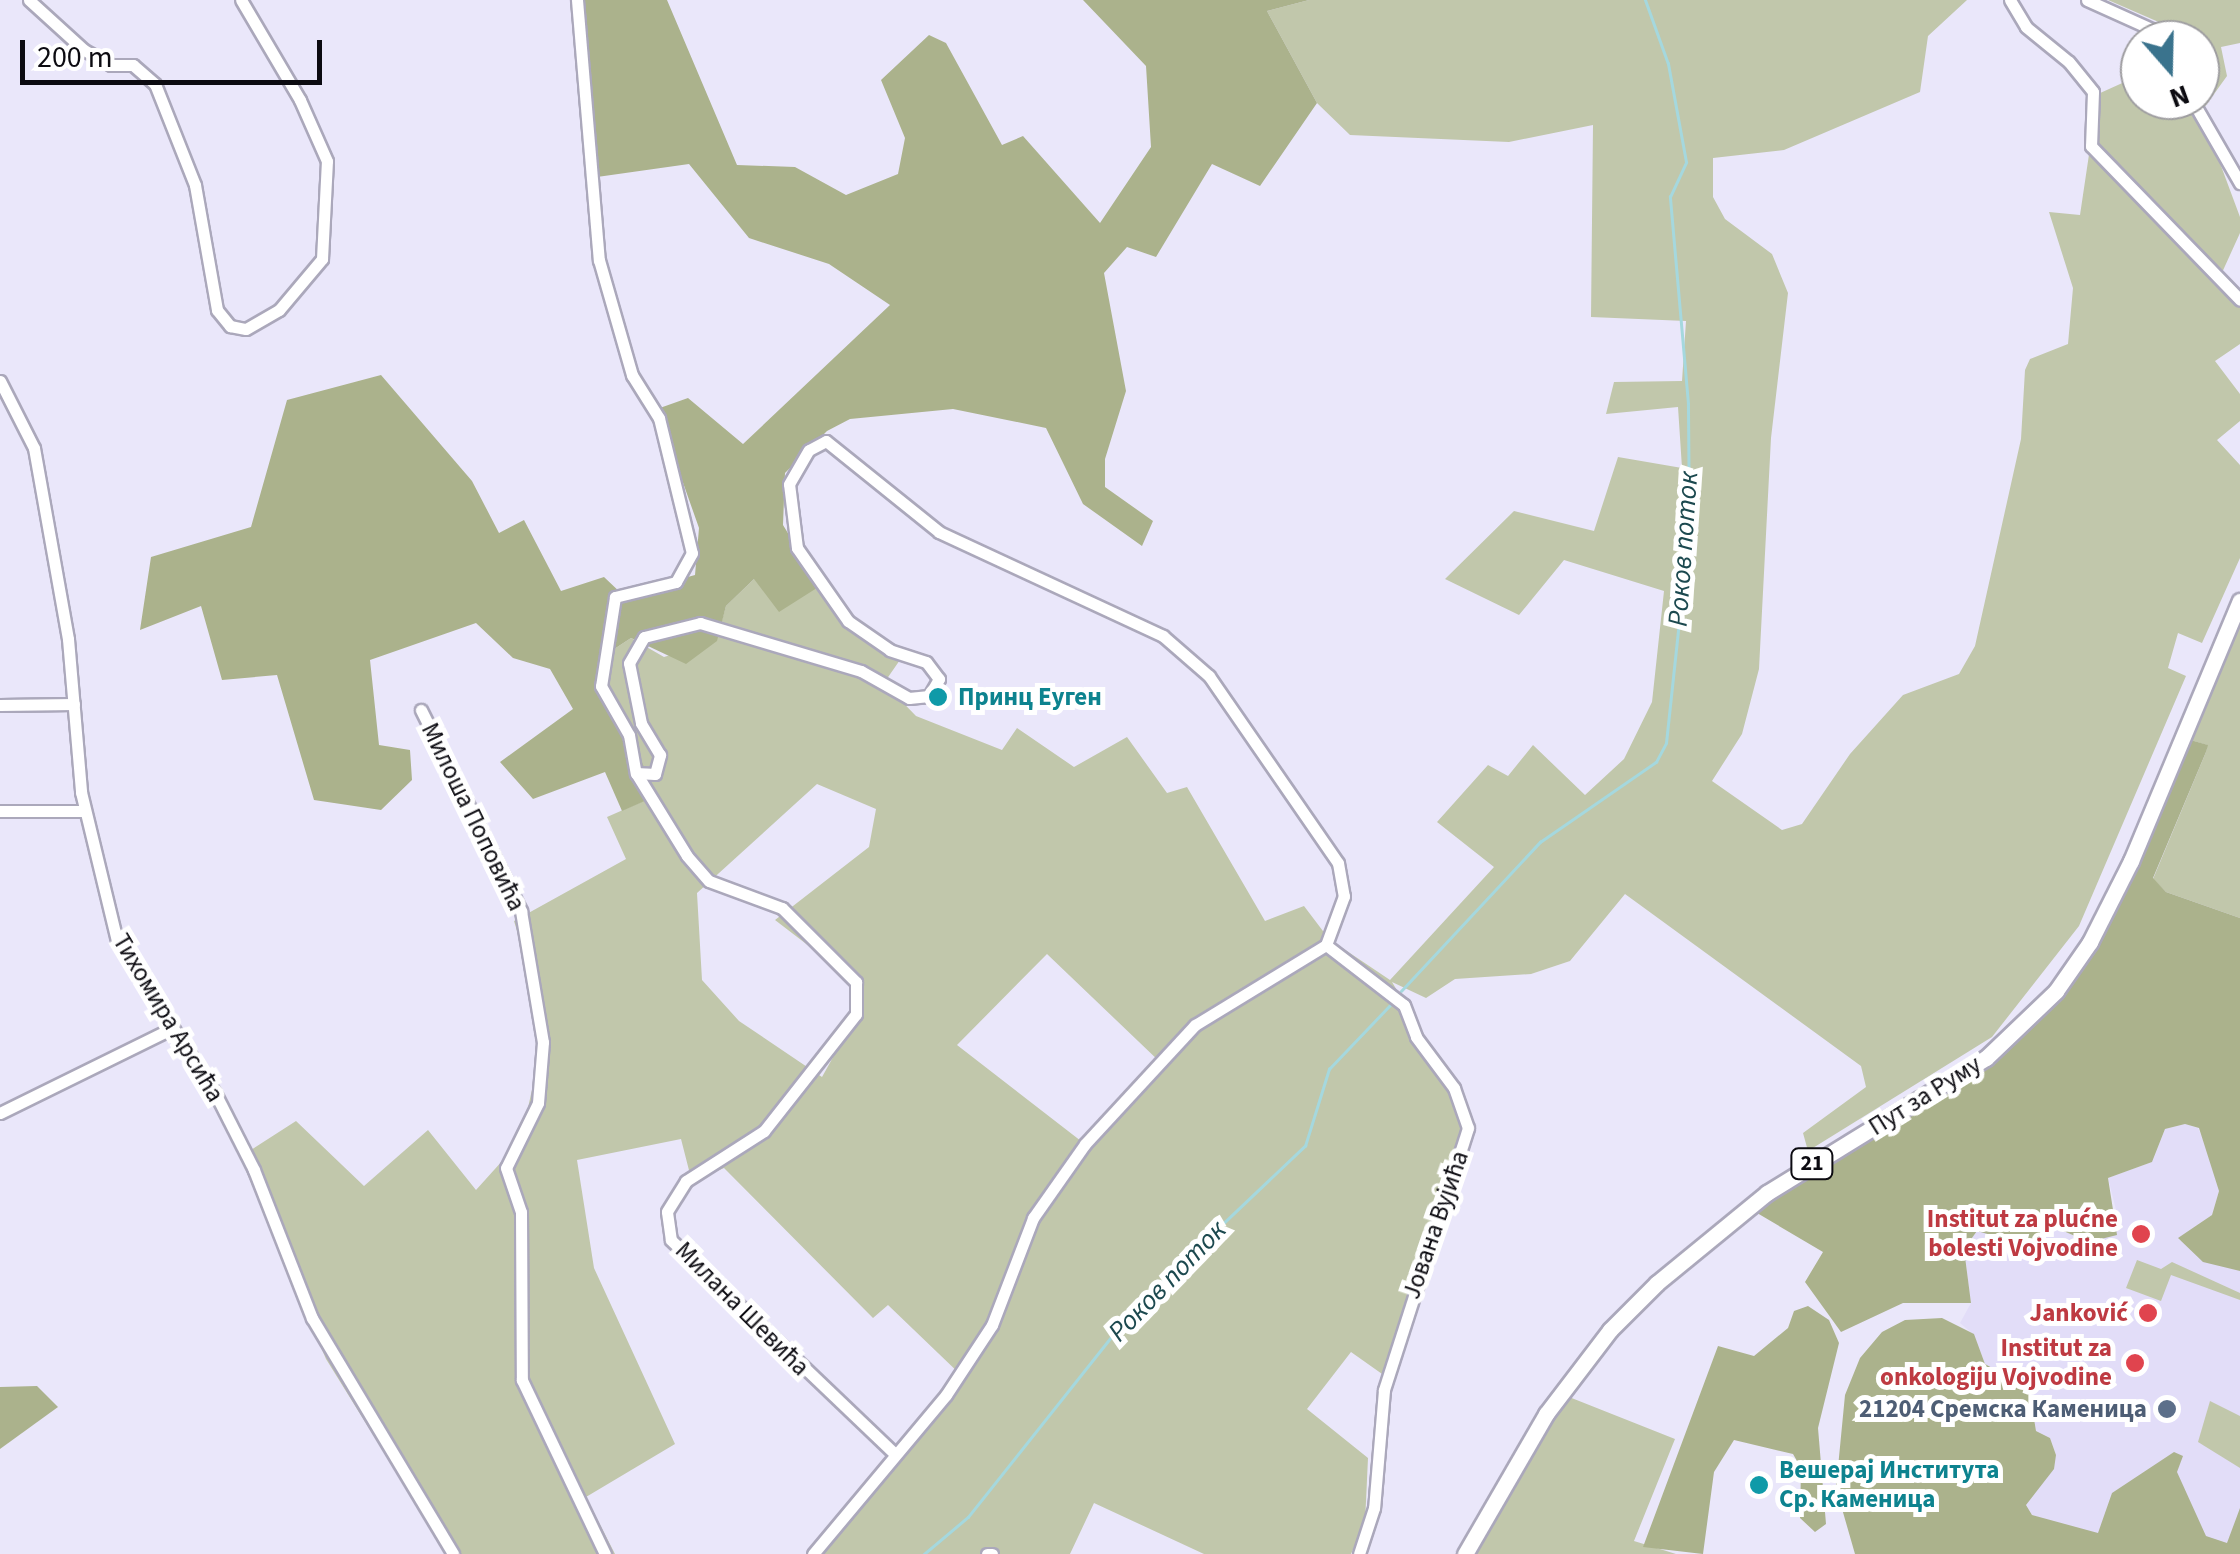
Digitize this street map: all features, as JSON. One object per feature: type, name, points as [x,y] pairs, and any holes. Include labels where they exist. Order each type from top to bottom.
[{"type":"main road","name":"Пут за Руму","points":[[1465,1554],[1546,1414],[1657,1282],[1766,1193],[1986,1058],[2062,983],[2131,862],[2240,601]]},
{"type":"street","points":[[29,0],[84,50],[110,65],[133,65],[155,84],[195,185],[217,310],[230,326],[246,328],[279,310],[322,259],[327,162],[300,100],[241,0]]},
{"type":"street","name":"Милана Шевића","points":[[577,0],[599,260],[632,375],[659,418],[692,553],[676,582],[615,597],[601,686],[630,735],[636,773],[709,882],[782,908],[856,982],[856,1014],[764,1131],[686,1181],[666,1212],[671,1240],[895,1454]]},
{"type":"street","points":[[2010,0],[2037,38],[2070,62],[2092,92],[2091,146],[2240,300]]},
{"type":"street","points":[[2087,0],[2132,20]]},
{"type":"street","points":[[2204,120],[2240,183]]},
{"type":"street","name":"Тихомира Арсића","points":[[0,381],[34,448],[74,704],[84,811],[117,942],[173,1028],[254,1170],[329,1351],[452,1554]]},
{"type":"street","points":[[636,773],[655,774],[660,755],[641,723],[630,663],[644,638],[700,622],[861,671],[908,698],[928,696],[939,680],[926,662],[890,650],[848,621],[797,548],[789,484],[809,450],[826,441],[938,532],[1164,636],[1209,676],[1338,863],[1344,896],[1326,946],[1289,962],[1195,1025],[1085,1144],[1034,1218],[992,1325],[946,1395],[813,1554]]},
{"type":"street","points":[[0,705],[74,704]]},
{"type":"street","name":"Милоша Поповића","points":[[421,710],[521,911],[542,1042],[538,1103],[506,1168],[521,1212],[522,1380],[605,1554]]},
{"type":"street","points":[[0,811],[84,811]]},
{"type":"street","name":"Јована Вујића","points":[[1326,946],[1404,1005],[1416,1037],[1454,1088],[1468,1128],[1384,1390],[1374,1508],[1359,1554]]},
{"type":"street","points":[[0,1113],[173,1028]]},
{"type":"shaded area","points":[[2185,1124],[2198,1128],[2218,1172],[2219,1191],[2212,1215],[2178,1239],[2240,1271],[2240,1554],[2087,1533],[2032,1515],[2026,1505],[2056,1455],[2050,1438],[2036,1431],[2029,1387],[1985,1364],[1974,1335],[1960,1323],[1971,1303],[1964,1249],[1977,1231],[2035,1244],[2054,1227],[2089,1242],[2120,1226],[2108,1178],[2152,1162],[2165,1129]]},
{"type":"green space","points":[[573,0],[667,0],[737,165],[795,167],[846,195],[898,174],[905,138],[881,80],[929,35],[946,43],[1002,145],[1023,136],[1100,223],[1151,147],[1146,66],[1083,0],[1309,0],[1267,11],[1317,103],[1260,186],[1212,164],[1156,257],[1127,247],[1104,273],[1126,391],[1105,459],[1105,487],[1153,521],[1142,546],[1083,504],[1046,428],[953,409],[850,419],[827,431],[785,473],[783,525],[820,586],[779,612],[754,579],[726,606],[717,641],[686,664],[631,638],[599,659],[656,796],[622,811],[605,772],[533,799],[500,762],[573,709],[550,669],[513,658],[476,623],[370,660],[379,745],[410,750],[412,780],[381,810],[314,800],[277,675],[222,680],[201,606],[140,630],[151,557],[251,527],[287,400],[381,375],[472,481],[499,533],[524,520],[561,591],[604,577],[623,595],[695,575],[699,528],[657,409],[688,398],[743,444],[890,305],[829,264],[749,238],[689,164],[597,177]]},
{"type":"green space","points":[[1309,0],[1967,0],[1928,36],[1920,92],[1784,150],[1713,158],[1713,197],[1725,219],[1772,254],[1788,293],[1771,438],[1759,669],[1742,734],[1712,781],[1782,830],[1802,824],[1850,754],[1903,695],[1959,674],[1975,646],[2021,439],[2025,370],[2030,359],[2068,344],[2073,288],[2049,212],[2080,215],[2098,94],[2120,84],[2120,120],[2204,120],[2240,217],[2240,233],[2220,277],[2240,297],[2240,344],[2215,361],[2240,394],[2240,421],[2217,440],[2240,465],[2240,558],[2202,643],[2178,633],[2168,668],[2186,676],[2079,926],[1992,1037],[1808,1151],[1803,1133],[1866,1087],[1861,1066],[1625,894],[1570,961],[1531,974],[1455,979],[1426,998],[1392,982],[1447,1074],[1469,1130],[1452,1205],[1392,1381],[1351,1352],[1307,1409],[1368,1458],[1365,1523],[1351,1554],[1204,1554],[1094,1503],[1070,1554],[817,1554],[963,1377],[888,1305],[873,1318],[724,1168],[692,1182],[681,1139],[577,1160],[594,1268],[675,1444],[586,1497],[615,1554],[447,1554],[326,1359],[240,1157],[296,1121],[364,1186],[428,1130],[476,1190],[521,1140],[538,1062],[530,974],[514,921],[626,859],[607,817],[655,796],[599,659],[631,638],[664,657],[716,641],[726,606],[754,579],[820,586],[856,628],[902,657],[884,683],[916,716],[1002,750],[1017,728],[1074,767],[1127,737],[1167,793],[1187,787],[1265,921],[1304,906],[1329,939],[1390,980],[1494,867],[1437,822],[1488,765],[1508,776],[1533,745],[1585,795],[1624,759],[1652,702],[1664,591],[1564,560],[1519,615],[1445,579],[1514,511],[1594,531],[1618,457],[1682,468],[1678,407],[1606,414],[1614,382],[1682,381],[1686,321],[1591,317],[1593,125],[1509,142],[1350,135],[1317,103],[1267,11]],"holes":[[[817,784],[876,809],[869,847],[775,920],[861,986],[860,1009],[822,1077],[739,1021],[702,980],[697,893]],[[1047,954],[1161,1063],[1090,1148],[957,1045]]]},
{"type":"green space","points":[[2108,0],[2240,0],[2240,43],[2221,47],[2227,76],[2220,86],[2220,20],[2154,20]]},
{"type":"green space","points":[[2240,616],[2240,918],[2166,892],[2153,879],[2206,752],[2207,745],[2187,739]]},
{"type":"green space","points":[[2187,739],[2208,745],[2153,878],[2166,892],[2240,918],[2240,1271],[2203,1262],[2178,1238],[2212,1215],[2219,1191],[2199,1128],[2185,1124],[2165,1129],[2152,1162],[2108,1178],[2117,1235],[2089,1242],[2054,1227],[2026,1245],[1977,1231],[1964,1249],[1971,1303],[1903,1303],[1841,1332],[1805,1282],[1823,1252],[1752,1210],[1973,1076],[2032,1028],[2088,956]]},
{"type":"green space","points":[[2137,1260],[2161,1269],[2172,1262],[2240,1293],[2240,1300],[2171,1275],[2161,1301],[2126,1288]]},
{"type":"green space","points":[[1808,1306],[1829,1320],[1839,1343],[1818,1428],[1826,1524],[1815,1532],[1800,1518],[1801,1468],[1793,1454],[1734,1440],[1714,1472],[1703,1554],[1643,1547],[1718,1346],[1754,1356],[1788,1328],[1794,1311]]},
{"type":"green space","points":[[1942,1318],[1974,1334],[1985,1364],[2029,1388],[2036,1431],[2050,1438],[2056,1455],[2054,1469],[2026,1505],[2032,1515],[2098,1533],[2112,1493],[2174,1452],[2183,1456],[2177,1472],[2206,1536],[2227,1543],[2240,1508],[2240,1554],[1855,1554],[1836,1488],[1845,1395],[1860,1358],[1882,1332],[1905,1320]]},
{"type":"green space","points":[[37,1386],[58,1407],[0,1449],[0,1387]]},
{"type":"green space","points":[[1564,1395],[1675,1439],[1634,1541],[1676,1554],[1469,1554]]},
{"type":"green space","points":[[2210,1401],[2240,1416],[2240,1468],[2198,1442]]},
{"type":"waterway","name":"Роков поток","points":[[1401,991],[1540,842],[1656,762],[1666,743],[1689,526],[1688,404],[1670,197],[1686,162],[1668,64],[1645,0]]},
{"type":"waterway","name":"Роков поток","points":[[924,1554],[968,1517],[1134,1308],[1305,1146],[1329,1069],[1392,1003]]},
{"type":"place","name":"Принц Еуген","points":[[938,697]]},
{"type":"place","name":"Institut za plućne bolesti Vojvodine","points":[[2141,1234]]},
{"type":"place","name":"Janković","points":[[2148,1313]]},
{"type":"place","name":"Institut za onkologiju Vojvodine","points":[[2135,1363]]},
{"type":"place","name":"21204 Сремска Каменица","points":[[2167,1409]]},
{"type":"place","name":"Вешерај Института Ср. Каменица","points":[[1759,1485]]}]
